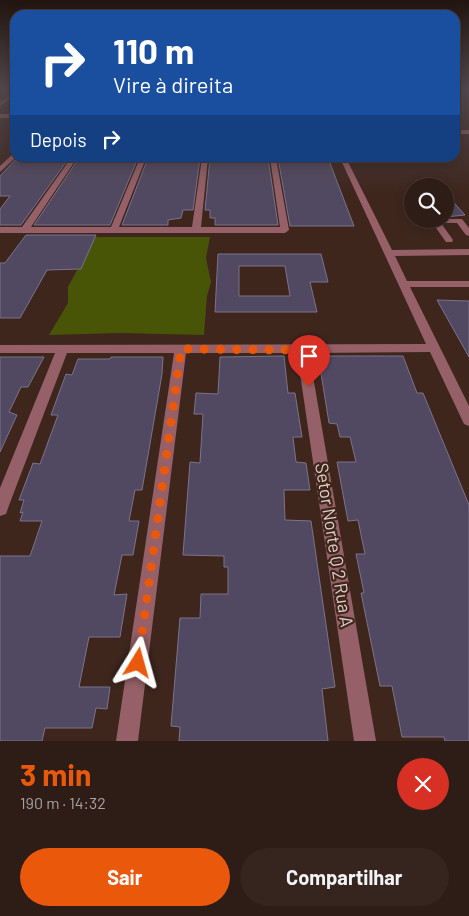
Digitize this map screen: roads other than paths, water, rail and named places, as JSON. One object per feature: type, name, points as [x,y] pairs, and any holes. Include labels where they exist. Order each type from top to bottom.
[{"type":"street","points":[[0,170],[10,159]]},
{"type":"street","points":[[25,230],[71,162]]},
{"type":"street","points":[[114,230],[141,162]]},
{"type":"street","points":[[196,230],[204,162]]},
{"type":"street","points":[[0,230],[284,230],[274,162]]},
{"type":"street","points":[[345,162],[469,420]]},
{"type":"street","points":[[449,240],[435,221],[459,221],[469,233]]},
{"type":"street","points":[[388,253],[469,252]]},
{"type":"street","points":[[403,284],[469,284]]},
{"type":"street","points":[[0,349],[303,350],[434,348]]},
{"type":"street","points":[[0,508],[63,349]]},
{"type":"street","points":[[127,741],[181,349]]},
{"type":"street","name":"Setor Norte Q 2 Rua A","points":[[303,350],[365,741]]}]
